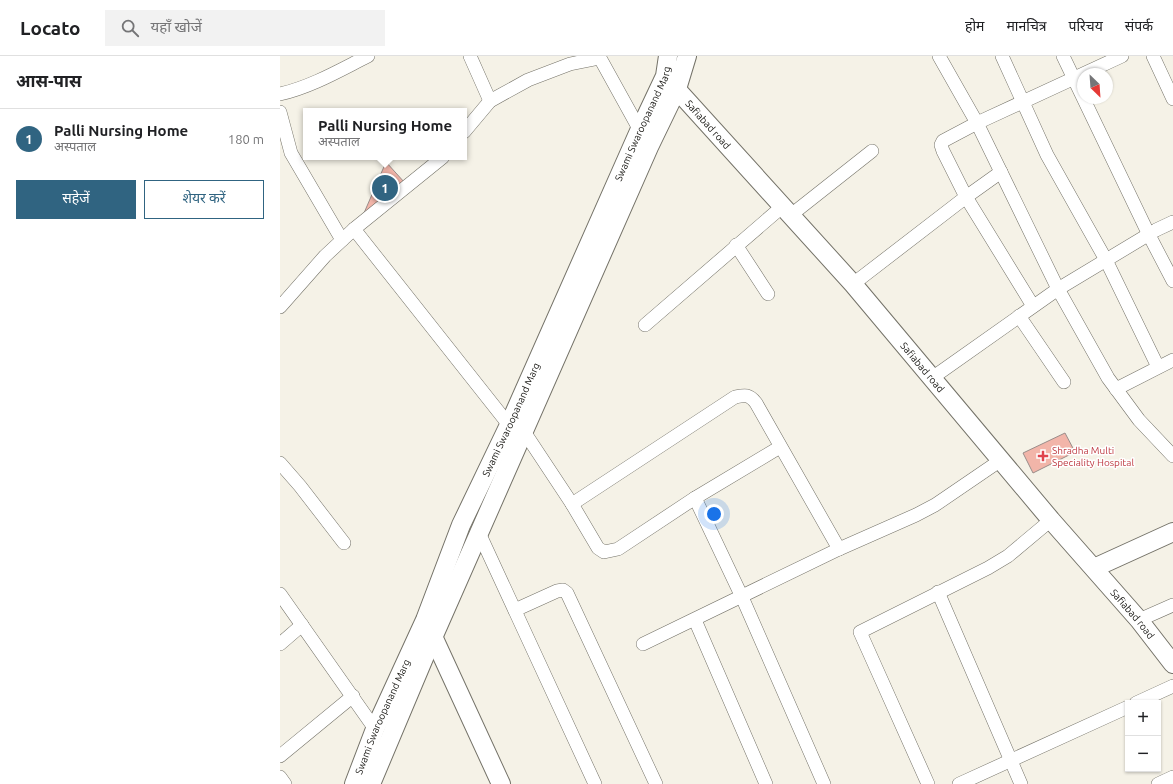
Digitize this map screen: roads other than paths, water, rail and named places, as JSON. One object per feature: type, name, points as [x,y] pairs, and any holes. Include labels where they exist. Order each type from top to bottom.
[{"type":"street","points":[[280,94],[293,91],[313,83],[368,56]]},
{"type":"street","points":[[470,56],[490,101]]},
{"type":"street","name":"Swami Swaroopanand Marg","points":[[374,782],[434,638],[480,535],[517,429],[640,129],[665,76],[668,56]]},
{"type":"street","name":"Swami Swaroopanand Marg","points":[[354,784],[375,729],[425,620],[461,525],[517,429],[677,89],[687,56]]},
{"type":"street","points":[[939,56],[977,122],[1058,289],[1116,389],[1139,420],[1168,444],[1173,456]]},
{"type":"street","points":[[1002,56],[1047,155],[1106,260],[1158,368]]},
{"type":"street","points":[[1063,56],[1148,235],[1173,281]]},
{"type":"street","points":[[1033,306],[966,197],[941,145],[948,137],[977,122],[1122,56]]},
{"type":"street","points":[[1153,56],[1173,99]]},
{"type":"street","points":[[467,128],[490,101],[528,80],[551,70],[600,57],[649,146]]},
{"type":"street","name":"Safiabad road","points":[[665,76],[853,284],[1051,520],[1139,620],[1173,664]]},
{"type":"street","points":[[280,112],[291,153],[342,240]]},
{"type":"street","points":[[645,325],[736,245],[872,152]]},
{"type":"street","points":[[280,307],[325,256],[354,228],[439,160]]},
{"type":"street","points":[[853,284],[1001,172]]},
{"type":"street","points":[[932,378],[1058,289],[1148,235],[1173,222]]},
{"type":"street","points":[[354,228],[517,429],[572,504],[598,548],[604,552],[618,549],[695,498],[780,447]]},
{"type":"street","points":[[736,245],[768,294]]},
{"type":"street","points":[[1019,316],[1064,382]]},
{"type":"street","points":[[1116,389],[1173,360]]},
{"type":"street","points":[[572,504],[735,397],[745,395],[751,396],[756,402],[780,447],[840,549]]},
{"type":"street","points":[[643,644],[840,549],[935,506],[1001,460]]},
{"type":"street","points":[[280,463],[300,486],[344,543]]},
{"type":"street","points":[[695,498],[742,597],[824,784]]},
{"type":"street","points":[[928,784],[860,632],[988,568],[1008,556],[1051,520]]},
{"type":"street","points":[[1094,568],[1173,532]]},
{"type":"street","points":[[480,535],[595,784]]},
{"type":"street","points":[[515,610],[557,591],[563,590],[567,594],[656,784]]},
{"type":"street","points":[[938,592],[1021,784]]},
{"type":"street","points":[[280,594],[375,729]]},
{"type":"street","points":[[1139,620],[1173,605]]},
{"type":"street","points":[[425,620],[500,784]]},
{"type":"street","points":[[695,620],[766,784]]},
{"type":"street","points":[[280,644],[302,625]]},
{"type":"street","points":[[1143,700],[1173,686]]},
{"type":"street","points":[[280,756],[353,696]]},
{"type":"street","points":[[958,784],[1125,708]]},
{"type":"street","points":[[280,777],[285,784]]},
{"type":"street","points":[[1158,784],[1173,777]]},
{"type":"place","name":"Palli Nursing Home","points":[[385,188]]},
{"type":"place","name":"Shradha Multi Speciality Hospital","points":[[1043,456]]}]
